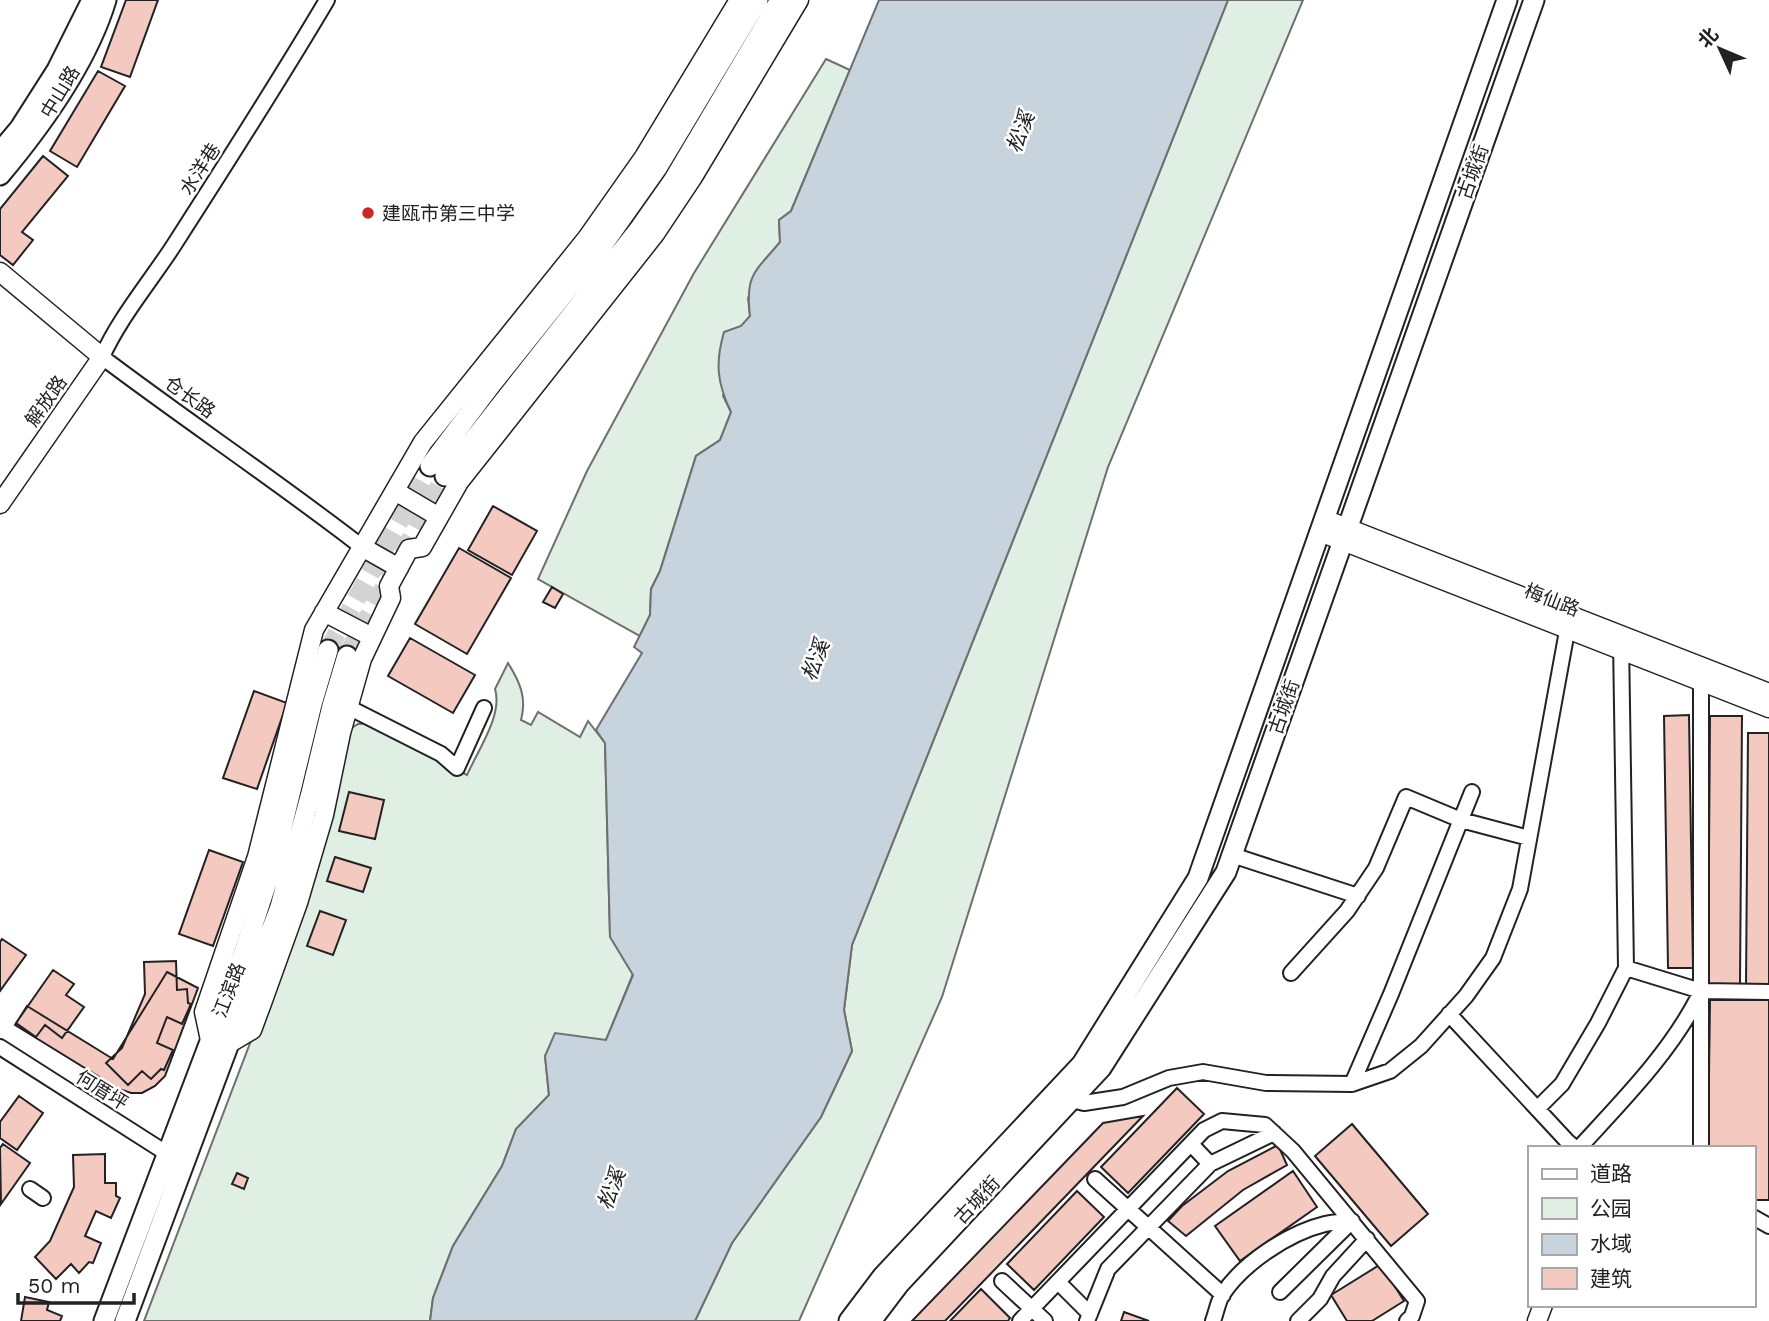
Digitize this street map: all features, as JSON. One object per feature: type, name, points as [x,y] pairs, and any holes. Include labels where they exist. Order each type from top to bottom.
[{"type":"main road","name":"中山路","points":[[0,152],[20,128],[57,70],[92,0]]},
{"type":"main road","name":"中山路","points":[[0,175],[30,139],[73,72],[106,0]]},
{"type":"main road","points":[[758,0],[657,168],[599,250],[490,386],[438,471],[640,228],[673,181],[780,0]]},
{"type":"main road","name":"古城街","points":[[849,1321],[883,1276],[1082,1064],[1198,877],[1507,0]]},
{"type":"main road","name":"古城街","points":[[871,1321],[899,1284],[1101,1069],[1226,872],[1534,0]]},
{"type":"main road","name":"江滨路","points":[[103,1321],[244,953],[273,864],[328,650]]},
{"type":"main road","name":"江滨路","points":[[125,1321],[230,1043],[286,884],[347,656]]},
{"type":"street","name":"水洋巷","points":[[99,362],[111,338],[228,162],[327,0]]},
{"type":"street","points":[[210,1040],[204,1012],[257,857],[314,630],[423,442],[587,237],[645,157],[739,0]]},
{"type":"street","points":[[230,1043],[252,1030],[298,903],[324,815],[348,707],[362,659],[391,598],[389,586],[409,549],[422,547],[459,482],[655,234],[693,177],[799,0]]},
{"type":"street","name":"仓长路","points":[[0,272],[99,362]]},
{"type":"street","name":"仓长路","points":[[0,285],[99,362],[304,502],[362,547]]},
{"type":"street","name":"解放路","points":[[0,504],[99,362]]},
{"type":"street","points":[[395,491],[439,517]]},
{"type":"street","name":"梅仙路","points":[[1322,526],[1701,674],[1769,708]]},
{"type":"street","points":[[362,547],[399,568]]},
{"type":"street","points":[[324,612],[372,637]]},
{"type":"street","points":[[1072,1100],[1084,1103],[1122,1097],[1169,1078],[1203,1073],[1266,1083],[1352,1084],[1390,1072],[1421,1046],[1493,958],[1520,889],[1569,622]]},
{"type":"street","points":[[1536,1109],[1562,1084],[1626,968],[1621,642]]},
{"type":"street","points":[[1701,674],[1701,1146]]},
{"type":"street","name":"梅仙路","points":[[1701,674],[1769,693]]},
{"type":"street","points":[[348,707],[441,754],[457,768],[484,708]]},
{"type":"street","points":[[1352,1084],[1472,792]]},
{"type":"street","points":[[1291,973],[1347,911],[1376,868],[1406,797],[1461,820],[1530,838]]},
{"type":"street","points":[[1232,855],[1357,895]]},
{"type":"street","points":[[1626,968],[1701,991],[1769,992]]},
{"type":"street","points":[[1579,1146],[1643,1078],[1685,1023],[1701,991]]},
{"type":"street","points":[[1449,1014],[1536,1109],[1575,1146]]},
{"type":"street","name":"何厝坪","points":[[0,1048],[184,1164]]},
{"type":"street","points":[[1020,1321],[1204,1130],[1222,1121],[1265,1125],[1293,1151],[1417,1301],[1412,1316],[1407,1321]]},
{"type":"street","points":[[1058,1282],[1089,1317],[1108,1269],[1210,1164],[1274,1133]]},
{"type":"street","points":[[1191,1144],[1210,1164]]},
{"type":"street","points":[[1095,1179],[1223,1295]]},
{"type":"street","points":[[30,1189],[43,1198]]},
{"type":"street","points":[[1280,1292],[1352,1221]]},
{"type":"street","points":[[1213,1321],[1223,1295],[1241,1271],[1271,1249],[1319,1226],[1352,1221]]},
{"type":"street","points":[[1298,1321],[1320,1299],[1333,1276],[1367,1239]]},
{"type":"street","points":[[1002,1281],[1045,1321]]},
{"type":"green space","points":[[1228,0],[1303,0],[1108,467],[942,997],[799,1321],[695,1321],[732,1243],[821,1117],[852,1051],[844,1010],[852,945]]},
{"type":"green space","points":[[826,59],[850,70],[791,211],[779,220],[780,242],[748,298],[750,316],[742,326],[723,396],[731,412],[720,440],[696,456],[660,571],[651,589],[650,615],[640,636],[538,579],[587,471],[694,273]]},
{"type":"green space","points":[[508,663],[521,690],[521,720],[531,725],[538,712],[580,737],[588,721],[605,743],[610,936],[633,974],[606,1040],[545,1056],[549,1095],[516,1129],[502,1166],[453,1246],[433,1298],[430,1321],[144,1321],[289,941],[347,731],[358,724],[371,723],[467,775],[493,721],[497,699],[495,689]]},
{"type":"water","name":"松溪","points":[[879,0],[1228,0],[852,945],[844,1010],[852,1051],[821,1117],[732,1243],[695,1321],[430,1321],[433,1298],[453,1246],[502,1166],[516,1129],[549,1095],[545,1056],[555,1033],[606,1040],[633,975],[610,937],[605,743],[596,730],[642,653],[634,647],[650,615],[651,589],[660,571],[696,456],[720,440],[731,412],[719,373],[719,354],[724,332],[741,326],[750,316],[749,291],[754,274],[780,242],[779,220],[791,211]]},
{"type":"building","points":[[126,0],[158,0],[130,77],[101,67]]},
{"type":"building","points":[[98,71],[125,86],[77,167],[50,151]]},
{"type":"building","points":[[43,156],[68,176],[22,232],[33,240],[13,265],[0,255],[0,209]]},
{"type":"building","points":[[493,506],[537,531],[512,575],[468,550]]},
{"type":"building","points":[[459,548],[511,578],[467,654],[415,624]]},
{"type":"building","points":[[552,587],[563,594],[555,608],[543,602]]},
{"type":"building","points":[[410,638],[475,675],[453,713],[388,676]]},
{"type":"building","points":[[254,691],[287,703],[257,789],[223,778]]},
{"type":"building","points":[[1689,715],[1693,968],[1668,968],[1664,716]]},
{"type":"building","points":[[1710,716],[1742,716],[1740,985],[1708,985]]},
{"type":"building","points":[[1748,733],[1769,733],[1769,986],[1746,986]]},
{"type":"building","points":[[349,792],[384,800],[375,839],[339,831]]},
{"type":"building","points":[[209,850],[243,862],[213,946],[179,934]]},
{"type":"building","points":[[335,857],[371,868],[363,892],[327,881]]},
{"type":"building","points":[[320,911],[346,920],[333,955],[307,946]]},
{"type":"building","points":[[2,939],[26,955],[0,991],[0,942]]},
{"type":"building","points":[[176,961],[177,990],[187,989],[188,1003],[191,1004],[182,1024],[167,1017],[157,1043],[173,1050],[164,1070],[161,1069],[151,1079],[142,1071],[128,1085],[106,1063],[122,1048],[145,994],[144,962]]},
{"type":"building","points":[[53,970],[74,984],[66,995],[84,1007],[62,1038],[45,1025],[36,1037],[16,1023]]},
{"type":"building","points":[[167,972],[198,988],[165,1076],[142,1093],[119,1089],[15,1025],[27,1006],[113,1059]]},
{"type":"building","points":[[1710,1000],[1769,1000],[1769,1200],[1755,1200],[1755,1146],[1708,1146]]},
{"type":"building","points":[[1177,1088],[1204,1114],[1128,1193],[1101,1167]]},
{"type":"building","points":[[19,1096],[43,1113],[17,1150],[0,1138],[0,1122]]},
{"type":"building","points":[[1143,1116],[945,1321],[912,1321],[1103,1123]]},
{"type":"building","points":[[1352,1124],[1428,1214],[1391,1246],[1315,1156]]},
{"type":"building","points":[[3,1144],[30,1163],[1,1204],[0,1148]]},
{"type":"building","points":[[1278,1145],[1287,1165],[1243,1190],[1186,1236],[1168,1221],[1182,1206],[1228,1171]]},
{"type":"building","points":[[105,1154],[105,1183],[116,1183],[116,1196],[120,1198],[111,1218],[96,1211],[85,1236],[101,1243],[93,1263],[89,1262],[79,1273],[71,1264],[56,1279],[35,1257],[50,1241],[74,1187],[73,1155]]},
{"type":"building","points":[[1293,1171],[1317,1207],[1240,1261],[1215,1226]]},
{"type":"building","points":[[237,1173],[248,1178],[244,1189],[232,1184]]},
{"type":"building","points":[[1077,1191],[1104,1217],[1034,1290],[1007,1264]]},
{"type":"building","points":[[1381,1264],[1404,1301],[1372,1321],[1347,1321],[1331,1295]]},
{"type":"building","points":[[981,1289],[1010,1318],[1008,1321],[950,1321]]},
{"type":"building","points":[[25,1297],[49,1302],[47,1310],[62,1316],[60,1321],[21,1321]]},
{"type":"building","points":[[1124,1312],[1149,1321],[1121,1321]]},
{"type":"tunnel","points":[[328,650],[430,466]]},
{"type":"tunnel","points":[[347,656],[445,476]]},
{"type":"place","name":"建瓯市第三中学","points":[[368,213]]}]
